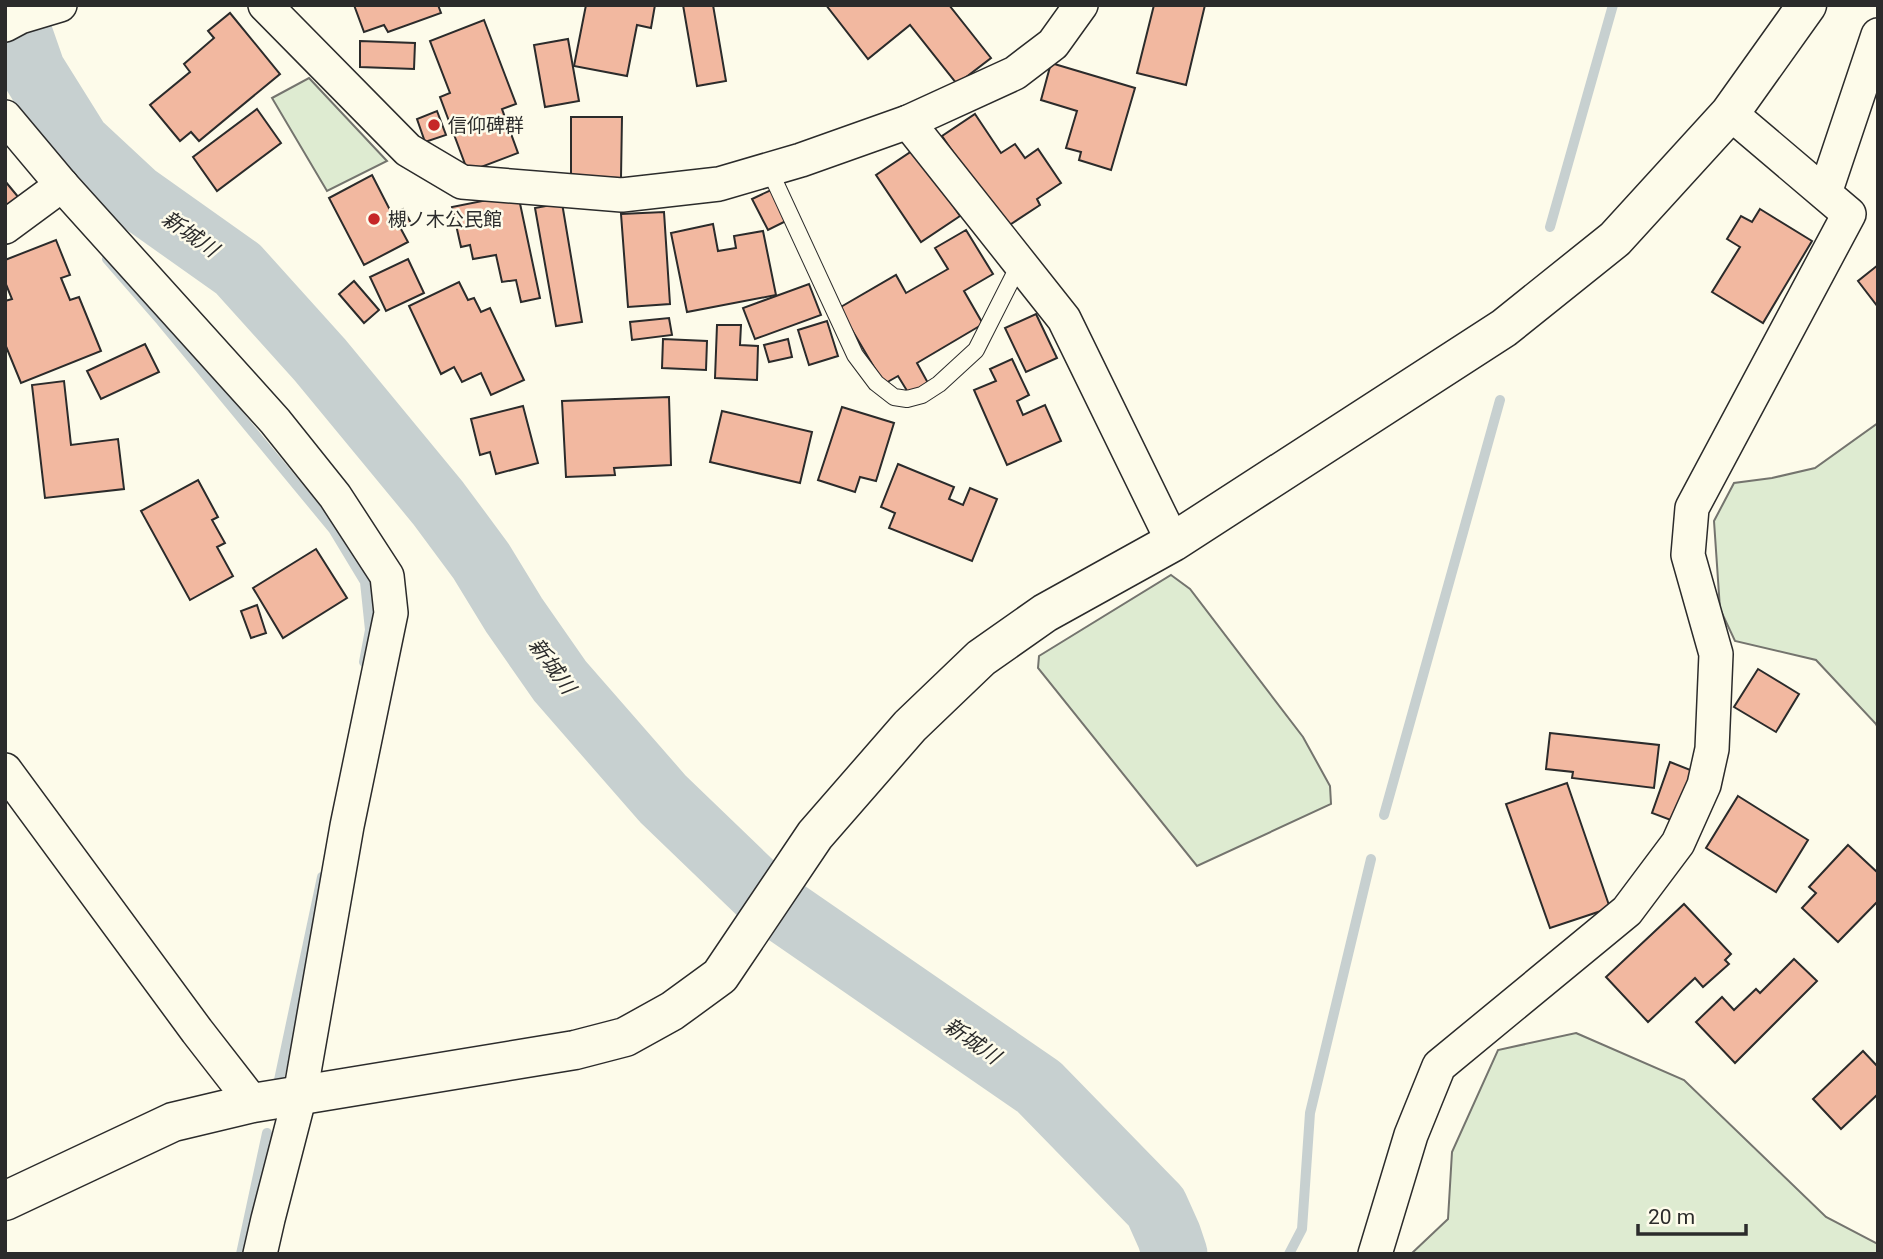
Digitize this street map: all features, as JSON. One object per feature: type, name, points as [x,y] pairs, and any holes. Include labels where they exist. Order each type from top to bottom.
[{"type":"street","points":[[5,25],[20,17],[60,5]]},
{"type":"street","points":[[265,5],[408,150],[462,182],[622,195],[719,184],[801,160],[908,121],[1015,73],[1053,44],[1081,5]]},
{"type":"street","points":[[5,1201],[173,1122],[253,1103],[575,1050],[625,1037],[672,1011],[720,976],[815,835],[910,726],[981,657],[1045,613],[1173,542],[1504,328],[1615,239],[1730,113],[1807,5]]},
{"type":"street","points":[[1825,193],[1878,35]]},
{"type":"street","points":[[1375,1254],[1411,1135],[1439,1066],[1627,911],[1678,843],[1704,785],[1712,749],[1716,654],[1688,555],[1692,508],[1849,214],[1730,113]]},
{"type":"street","points":[[5,117],[62,185],[275,421],[335,496],[387,576],[391,612],[347,826],[300,1095],[260,1254]]},
{"type":"street","points":[[908,121],[1064,319],[1173,542]]},
{"type":"street","points":[[5,227],[62,185]]},
{"type":"street","points":[[5,770],[253,1103]]},
{"type":"lane","points":[[769,169],[855,355],[876,383],[894,397],[907,399],[922,395],[939,384],[976,351],[1020,263]]},
{"type":"green space","points":[[309,78],[387,161],[327,191],[272,98]]},
{"type":"green space","points":[[1878,423],[1878,728],[1816,660],[1735,641],[1720,609],[1714,521],[1734,483],[1815,468]]},
{"type":"green space","points":[[1171,575],[1190,589],[1303,737],[1330,786],[1331,804],[1197,866],[1038,668],[1039,656]]},
{"type":"green space","points":[[1576,1033],[1684,1080],[1826,1217],[1878,1244],[1878,1254],[1411,1254],[1448,1219],[1452,1152],[1498,1050]]},
{"type":"building","points":[[354,5],[438,5],[441,13],[388,32],[384,25],[364,32]]},
{"type":"building","points":[[586,5],[655,5],[651,28],[637,25],[627,76],[574,66]]},
{"type":"building","points":[[683,5],[713,5],[726,81],[697,86]]},
{"type":"building","points":[[826,5],[949,5],[991,58],[957,84],[910,25],[868,59]]},
{"type":"building","points":[[1154,5],[1205,5],[1186,85],[1137,73]]},
{"type":"building","points":[[230,13],[280,74],[199,141],[191,132],[180,141],[150,105],[190,72],[184,64],[214,38],[208,31]]},
{"type":"building","points":[[484,20],[516,104],[502,109],[518,153],[468,172],[440,97],[450,93],[430,41]]},
{"type":"building","points":[[568,39],[579,101],[545,107],[534,45]]},
{"type":"building","points":[[360,41],[415,43],[414,69],[360,67]]},
{"type":"building","points":[[1051,63],[1135,88],[1111,170],[1079,160],[1081,152],[1066,148],[1077,111],[1041,100]]},
{"type":"building","points":[[257,109],[281,143],[217,191],[193,157]]},
{"type":"building","points":[[437,111],[446,135],[425,142],[417,119]]},
{"type":"building","points":[[975,114],[1001,153],[1015,144],[1025,158],[1038,149],[1061,183],[1037,199],[1040,205],[1005,228],[942,136]]},
{"type":"building","points":[[571,117],[622,117],[621,178],[571,177]]},
{"type":"building","points":[[915,149],[960,216],[921,242],[876,175]]},
{"type":"building","name":"槻ノ木公民館","points":[[372,175],[392,214],[403,209],[411,223],[401,229],[408,242],[364,265],[329,198]]},
{"type":"building","points":[[5,181],[19,198],[5,210]]},
{"type":"building","points":[[771,190],[786,221],[768,230],[752,199]]},
{"type":"building","points":[[518,194],[540,298],[521,302],[516,280],[502,282],[496,255],[473,259],[470,245],[461,247],[452,207]]},
{"type":"building","points":[[562,203],[582,322],[556,326],[535,208]]},
{"type":"building","points":[[1760,209],[1812,241],[1763,323],[1712,292],[1740,247],[1727,239],[1741,216],[1752,222]]},
{"type":"building","points":[[664,212],[670,304],[628,307],[621,214]]},
{"type":"building","points":[[713,224],[718,251],[736,248],[734,236],[763,231],[776,295],[687,312],[671,233]]},
{"type":"building","points":[[966,230],[993,274],[964,291],[983,324],[917,363],[928,383],[909,394],[898,376],[884,384],[839,308],[896,275],[906,293],[948,269],[935,248]]},
{"type":"building","points":[[56,240],[70,275],[61,278],[70,300],[79,297],[101,351],[21,383],[5,344],[5,301],[12,299],[5,282],[5,260]]},
{"type":"building","points":[[408,259],[424,293],[386,311],[370,277]]},
{"type":"building","points":[[1878,265],[1878,307],[1858,281]]},
{"type":"building","points":[[354,281],[379,310],[364,323],[339,294]]},
{"type":"building","points":[[459,282],[468,300],[474,298],[481,312],[490,308],[524,380],[491,395],[481,373],[462,382],[454,367],[441,374],[409,306]]},
{"type":"building","points":[[809,284],[821,315],[755,339],[743,308]]},
{"type":"building","points":[[1036,314],[1057,358],[1026,372],[1005,328]]},
{"type":"building","points":[[669,318],[672,335],[632,340],[630,322]]},
{"type":"building","points":[[827,321],[838,356],[809,365],[798,330]]},
{"type":"building","points":[[717,325],[741,325],[740,345],[758,346],[757,380],[715,378]]},
{"type":"building","points":[[663,339],[707,341],[706,370],[662,368]]},
{"type":"building","points":[[788,339],[792,357],[769,362],[764,345]]},
{"type":"building","points":[[145,344],[159,372],[101,399],[87,371]]},
{"type":"building","points":[[1012,359],[1029,395],[1017,401],[1023,415],[1045,405],[1061,441],[1007,465],[974,390],[996,381],[990,369]]},
{"type":"building","points":[[64,381],[71,445],[118,439],[124,489],[45,498],[32,385]]},
{"type":"building","points":[[669,397],[671,465],[614,468],[615,475],[566,477],[562,401]]},
{"type":"building","points":[[523,406],[538,463],[496,474],[490,452],[480,455],[471,419]]},
{"type":"building","points":[[842,407],[894,423],[876,481],[860,477],[855,492],[818,480]]},
{"type":"building","points":[[722,411],[812,432],[800,483],[710,462]]},
{"type":"building","points":[[898,464],[954,487],[949,499],[963,505],[970,488],[997,499],[972,561],[889,528],[895,513],[881,507]]},
{"type":"building","points":[[198,480],[218,517],[212,520],[225,543],[217,547],[233,576],[190,600],[141,511]]},
{"type":"building","points":[[316,549],[347,598],[283,638],[253,588]]},
{"type":"building","points":[[257,605],[266,633],[251,638],[241,611]]},
{"type":"building","points":[[1758,669],[1799,694],[1776,732],[1734,707]]},
{"type":"building","points":[[1550,733],[1659,745],[1654,788],[1572,778],[1573,772],[1546,769]]},
{"type":"building","points":[[1670,762],[1693,771],[1676,822],[1652,813]]},
{"type":"building","points":[[1567,783],[1610,908],[1550,928],[1506,804]]},
{"type":"building","points":[[1738,796],[1808,840],[1776,892],[1706,848]]},
{"type":"building","points":[[1848,845],[1878,873],[1878,901],[1838,942],[1802,908],[1816,893],[1809,887]]},
{"type":"building","points":[[1684,904],[1731,954],[1725,960],[1729,964],[1703,987],[1695,978],[1648,1022],[1606,977]]},
{"type":"building","points":[[1794,959],[1817,981],[1735,1063],[1696,1022],[1722,997],[1734,1010],[1756,989],[1760,993]]},
{"type":"building","points":[[1863,1051],[1878,1067],[1878,1094],[1841,1129],[1813,1099]]},
{"type":"waterway","name":"新城川","points":[[10,5],[33,71],[78,143],[135,196],[238,269],[320,360],[438,503],[481,561],[514,615],[560,681],[663,799],[768,900],[1039,1087],[1156,1207],[1175,1254]]},
{"type":"waterway","points":[[1550,227],[1613,5]]},
{"type":"waterway","points":[[107,259],[333,529],[365,582],[370,630],[364,662]]},
{"type":"waterway","points":[[1384,815],[1500,400]]},
{"type":"waterway","points":[[1289,1254],[1302,1229],[1310,1113],[1371,859]]},
{"type":"waterway","points":[[279,1080],[322,877]]},
{"type":"waterway","points":[[241,1254],[267,1133]]},
{"type":"place","name":"信仰碑群","points":[[434,125]]},
{"type":"place","name":"槻ノ木公民館","points":[[374,219]]}]
